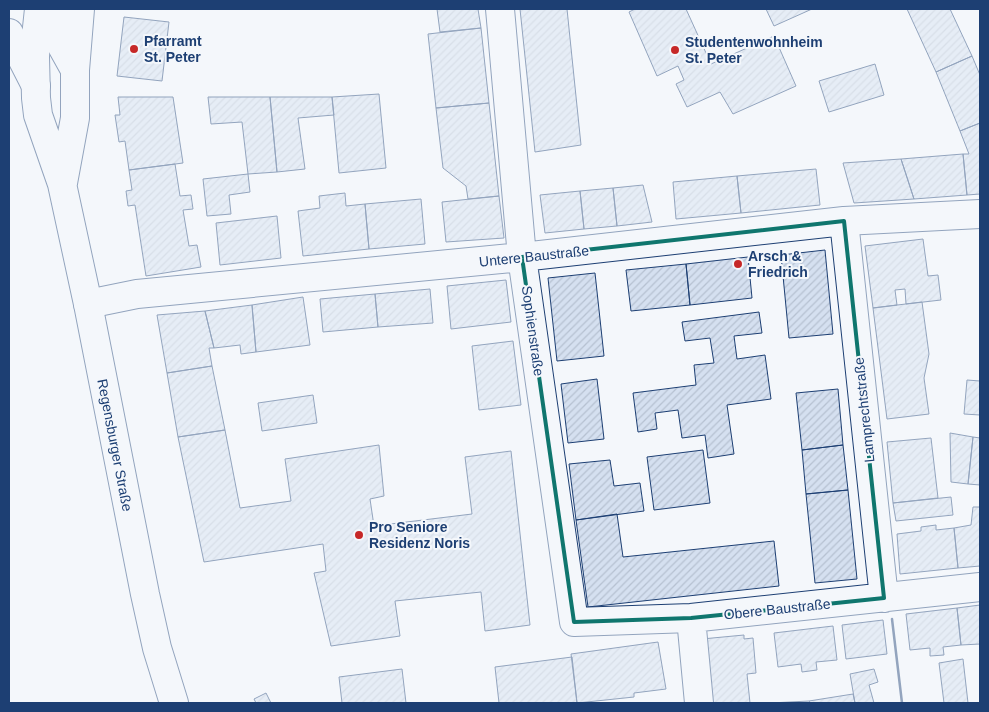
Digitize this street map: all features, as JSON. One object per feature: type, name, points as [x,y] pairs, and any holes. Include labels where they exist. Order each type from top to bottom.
[{"type":"street","name":"Regensburger Straße","points":[[39,9],[36,37],[38,115],[62,184],[88,304],[145,594],[159,655],[174,703]]},
{"type":"street","name":"Regensburger Straße","points":[[56,9],[60,24],[60,43],[75,70]]},
{"type":"street","name":"Regensburger Straße","points":[[62,184],[75,118],[75,70],[80,9]]},
{"type":"street","name":"Sophienstraße","points":[[500,9],[522,257],[574,622]]},
{"type":"street","points":[[9,33],[36,86]]},
{"type":"street","name":"Untere Baustraße","points":[[88,304],[137,294],[522,257],[844,222],[980,214]]},
{"type":"street","name":"Lamprechtstraße","points":[[844,222],[884,598]]},
{"type":"street","name":"Obere Baustraße","points":[[574,622],[691,618],[980,587]]},
{"type":"street","points":[[691,618],[699,703]]},
{"type":"highlighted area","points":[[844,221],[884,598],[691,618],[574,622],[522,257]]},
{"type":"building","points":[[437,9],[478,9],[481,28],[440,32]]},
{"type":"building","points":[[520,9],[567,9],[581,145],[535,152]]},
{"type":"building","name":"Studentenwohnheim St. Peter","points":[[635,9],[686,9],[711,64],[774,36],[796,86],[733,114],[720,92],[687,107],[676,84],[684,80],[678,66],[657,76],[629,12]]},
{"type":"building","points":[[766,9],[812,9],[774,26]]},
{"type":"building","points":[[907,9],[950,9],[972,56],[936,72]]},
{"type":"building","points":[[124,17],[169,22],[162,81],[117,76]]},
{"type":"building","points":[[481,28],[489,103],[436,108],[428,34]]},
{"type":"building","points":[[972,56],[980,75],[980,123],[960,131],[936,72]]},
{"type":"building","points":[[875,64],[884,95],[829,112],[819,81]]},
{"type":"building","points":[[379,94],[386,168],[339,173],[332,97]]},
{"type":"building","points":[[118,97],[173,97],[183,163],[129,170],[125,141],[119,142],[115,115],[120,115]]},
{"type":"building","points":[[208,97],[270,97],[277,172],[248,174],[242,122],[211,124]]},
{"type":"building","points":[[270,97],[332,97],[334,115],[298,118],[305,169],[277,172]]},
{"type":"building","points":[[489,103],[499,196],[468,199],[466,186],[443,168],[436,108]]},
{"type":"building","points":[[980,123],[980,194],[967,195],[963,154],[969,154],[960,131]]},
{"type":"building","points":[[963,154],[967,195],[914,199],[901,159]]},
{"type":"building","points":[[901,159],[914,199],[854,203],[843,163]]},
{"type":"building","points":[[175,164],[180,196],[191,195],[193,209],[183,210],[189,246],[197,245],[201,267],[146,276],[135,205],[128,206],[126,191],[132,190],[129,170]]},
{"type":"building","points":[[816,169],[820,205],[741,213],[737,176]]},
{"type":"building","points":[[248,174],[250,192],[229,195],[231,214],[207,216],[203,179]]},
{"type":"building","points":[[737,176],[741,213],[676,219],[673,182]]},
{"type":"building","points":[[643,185],[652,222],[617,226],[613,188]]},
{"type":"building","points":[[613,188],[617,226],[584,229],[580,191]]},
{"type":"building","points":[[580,191],[584,229],[545,233],[540,195]]},
{"type":"building","points":[[345,193],[346,206],[365,204],[369,249],[303,256],[298,211],[320,208],[319,196]]},
{"type":"building","points":[[499,196],[504,238],[446,242],[442,202]]},
{"type":"building","points":[[421,199],[425,244],[369,249],[365,204]]},
{"type":"building","points":[[277,216],[281,258],[220,265],[216,223]]},
{"type":"building","points":[[923,239],[928,276],[938,275],[941,300],[906,304],[905,289],[895,290],[897,305],[873,308],[865,246]]},
{"type":"building","points":[[825,250],[833,334],[789,338],[781,255]]},
{"type":"building","points":[[748,257],[752,298],[690,305],[686,264]]},
{"type":"building","points":[[686,264],[690,305],[631,311],[626,270]]},
{"type":"building","points":[[595,273],[604,356],[557,361],[548,278]]},
{"type":"building","points":[[506,280],[511,322],[451,329],[447,286]]},
{"type":"building","points":[[430,289],[433,323],[378,327],[375,294]]},
{"type":"building","points":[[375,294],[378,327],[323,332],[320,299]]},
{"type":"building","points":[[303,297],[310,345],[256,352],[252,305]]},
{"type":"building","points":[[922,302],[929,354],[924,378],[929,414],[887,419],[873,308]]},
{"type":"building","points":[[252,305],[256,352],[241,354],[240,345],[214,348],[205,311]]},
{"type":"building","points":[[205,311],[214,348],[209,348],[212,366],[167,373],[157,315]]},
{"type":"building","points":[[759,312],[762,333],[734,336],[737,359],[765,355],[771,399],[727,405],[734,454],[708,458],[705,435],[682,438],[678,410],[655,413],[657,429],[638,432],[633,393],[696,385],[694,365],[714,363],[710,338],[685,341],[682,322]]},
{"type":"building","points":[[513,341],[521,405],[479,410],[472,346]]},
{"type":"building","points":[[212,366],[225,430],[178,437],[167,373]]},
{"type":"building","points":[[597,379],[604,439],[568,443],[561,384]]},
{"type":"building","points":[[967,380],[980,381],[980,415],[964,414]]},
{"type":"building","points":[[838,389],[843,445],[802,450],[796,393]]},
{"type":"building","points":[[313,395],[317,423],[262,431],[258,403]]},
{"type":"building","name":"Pro Seniore Residenz Noris","points":[[225,430],[240,508],[291,501],[285,459],[379,445],[384,496],[370,499],[374,526],[472,514],[465,457],[511,451],[530,625],[485,631],[481,592],[395,601],[400,636],[331,646],[314,573],[326,571],[323,544],[204,562],[178,437]]},
{"type":"building","points":[[950,433],[973,437],[968,484],[951,482]]},
{"type":"building","points":[[973,437],[980,438],[980,485],[968,484]]},
{"type":"building","points":[[931,438],[938,498],[893,503],[887,442]]},
{"type":"building","points":[[843,445],[848,490],[806,494],[802,450]]},
{"type":"building","points":[[703,450],[710,503],[654,510],[647,457]]},
{"type":"building","points":[[610,460],[614,486],[640,483],[644,511],[576,520],[569,464]]},
{"type":"building","points":[[848,490],[857,579],[815,583],[806,494]]},
{"type":"building","points":[[951,497],[953,515],[896,521],[893,503]]},
{"type":"building","points":[[973,507],[980,507],[980,566],[958,568],[954,528],[971,525]]},
{"type":"building","points":[[617,514],[623,557],[774,541],[779,586],[588,607],[576,520]]},
{"type":"building","points":[[936,525],[936,530],[954,528],[958,568],[900,574],[897,534],[921,531],[921,527]]},
{"type":"building","points":[[980,605],[980,644],[961,645],[957,608]]},
{"type":"building","points":[[957,608],[961,645],[943,647],[944,655],[930,656],[930,648],[910,650],[906,614]]},
{"type":"building","points":[[883,620],[887,654],[846,659],[842,625]]},
{"type":"building","points":[[833,626],[837,660],[816,662],[817,670],[802,672],[801,664],[778,667],[774,633]]},
{"type":"building","points":[[744,635],[744,639],[753,638],[756,673],[747,674],[750,703],[708,703],[702,639]]},
{"type":"building","points":[[658,642],[666,689],[634,693],[634,697],[577,703],[571,654]]},
{"type":"building","points":[[572,657],[577,703],[499,703],[495,667]]},
{"type":"building","points":[[963,659],[968,703],[944,703],[939,663]]},
{"type":"building","points":[[402,669],[406,703],[342,703],[339,677]]},
{"type":"building","points":[[874,669],[878,682],[869,685],[874,703],[855,703],[850,674]]},
{"type":"building","points":[[266,693],[271,703],[256,703],[254,699]]},
{"type":"building","points":[[853,694],[855,703],[811,703],[809,701]]},
{"type":"building","points":[[809,701],[811,703],[770,703]]},
{"type":"wall","points":[[892,619],[902,703]]},
{"type":"place","name":"Pfarramt St. Peter","points":[[134,49]]},
{"type":"place","name":"Studentenwohnheim St. Peter","points":[[675,50]]},
{"type":"place","name":"Arsch & Friedrich","points":[[738,264]]},
{"type":"place","name":"Pro Seniore Residenz Noris","points":[[359,535]]}]
